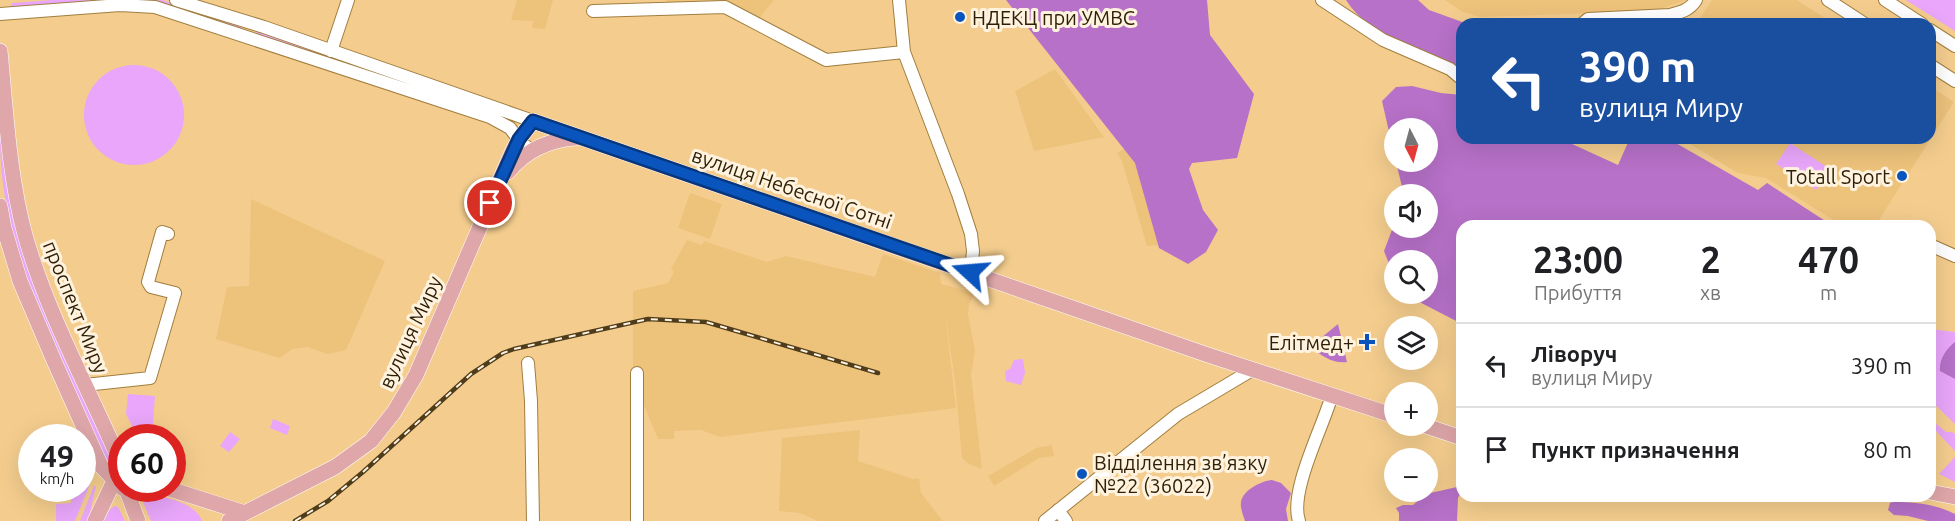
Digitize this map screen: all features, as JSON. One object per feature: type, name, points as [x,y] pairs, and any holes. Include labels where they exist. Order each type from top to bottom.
[{"type":"main road","name":"проспект Миру","points":[[0,51],[4,132],[25,234],[42,289],[108,435]]},
{"type":"main road","name":"вулиця Небесної Сотні","points":[[533,121],[1252,370],[1384,412]]},
{"type":"main road","name":"вулиця Миру","points":[[229,521],[335,467],[371,441],[394,412],[416,375],[519,139],[533,121]]},
{"type":"main road","points":[[539,146],[554,128]]},
{"type":"main road","points":[[539,146],[581,137]]},
{"type":"main road","name":"вулиця Миру","points":[[498,183],[511,168],[539,146]]},
{"type":"main road","name":"проспект Миру","points":[[0,206],[4,228],[20,281],[101,466],[108,473]]},
{"type":"main road","points":[[1438,430],[1456,436]]},
{"type":"main road","points":[[1936,493],[1955,497]]},
{"type":"main road","points":[[186,494],[245,513]]},
{"type":"main road","points":[[95,521],[111,502]]},
{"type":"main road","name":"проспект Миру","points":[[129,502],[138,521]]},
{"type":"street","name":"вулиця Небесної Сотні","points":[[176,0],[331,51],[482,109],[505,124],[522,144],[539,146]]},
{"type":"street","points":[[331,51],[348,0]]},
{"type":"street","points":[[899,0],[904,52],[954,184],[970,234],[974,251],[970,272]]},
{"type":"street","points":[[1322,0],[1383,40],[1450,69],[1456,74]]},
{"type":"street","points":[[1608,18],[1670,15],[1682,12],[1692,6],[1696,0]]},
{"type":"street","points":[[1828,0],[1856,18]]},
{"type":"street","points":[[1885,0],[1913,18]]},
{"type":"street","name":"вулиця Небесної Сотні","points":[[0,14],[140,5],[155,7],[248,38],[482,109],[533,121]]},
{"type":"street","points":[[593,11],[725,7],[826,60],[904,52]]},
{"type":"street","points":[[248,38],[253,24]]},
{"type":"street","points":[[1936,34],[1955,46]]},
{"type":"street","points":[[1936,69],[1955,81]]},
{"type":"street","points":[[85,385],[150,378],[175,293],[151,287],[148,282],[162,232],[168,234]]},
{"type":"street","points":[[1936,248],[1955,256]]},
{"type":"street","points":[[528,363],[531,400],[533,521]]},
{"type":"street","points":[[1045,521],[1178,414],[1252,370]]},
{"type":"street","points":[[637,373],[637,521]]},
{"type":"street","points":[[1299,521],[1296,504],[1304,473],[1332,395]]},
{"type":"street","points":[[1058,510],[1066,521]]},
{"type":"shaded area","points":[[53,0],[162,0],[242,27],[241,30],[159,5],[12,8],[11,5],[12,3]]},
{"type":"shaded area","points":[[517,0],[553,0],[545,29],[532,28],[533,21],[511,20]]},
{"type":"shaded area","points":[[666,0],[774,0],[757,21],[726,4],[667,5]]},
{"type":"shaded area","points":[[1006,0],[1207,0],[1210,35],[1254,94],[1237,158],[1192,163],[1189,169],[1203,210],[1218,230],[1206,252],[1188,264],[1159,248],[1135,163]]},
{"type":"shaded area","points":[[1346,0],[1418,0],[1429,10],[1456,20],[1456,69],[1384,33],[1356,13]]},
{"type":"shaded area","points":[[1445,0],[1687,0],[1653,11],[1480,17],[1463,12]]},
{"type":"shaded area","points":[[1712,0],[1797,0],[1825,18],[1700,18]]},
{"type":"shaded area","points":[[1906,0],[1955,0],[1955,31]]},
{"type":"shaded area","points":[[257,31],[483,106],[482,111],[256,34]]},
{"type":"shaded area","points":[[134,65],[153,69],[170,79],[180,96],[184,115],[180,134],[170,151],[153,161],[134,165],[115,161],[98,151],[88,134],[84,115],[88,96],[98,79],[115,69]]},
{"type":"shaded area","points":[[1055,69],[1104,137],[1034,151],[1015,91]]},
{"type":"shaded area","points":[[1412,86],[1456,94],[1456,144],[1572,144],[1618,165],[1627,144],[1678,144],[1758,190],[1767,183],[1824,220],[1456,220],[1456,321],[1423,304],[1438,304],[1438,250],[1384,250],[1389,238],[1438,238],[1438,184],[1401,184],[1398,172],[1438,172],[1438,118],[1386,118],[1382,101],[1396,87]]},
{"type":"shaded area","points":[[1936,90],[1954,102],[1936,130]]},
{"type":"shaded area","points":[[0,139],[2,139],[8,185],[108,446],[108,468],[96,442],[96,424],[88,424],[38,311],[11,226],[3,183]]},
{"type":"shaded area","points":[[1132,144],[1174,250],[1158,245],[1147,246],[1122,161],[1117,153]]},
{"type":"shaded area","points":[[1690,144],[1927,144],[1879,220],[1833,220],[1766,178],[1738,173]]},
{"type":"shaded area","points":[[1792,144],[1830,169],[1816,190],[1776,164]]},
{"type":"shaded area","points":[[690,193],[722,204],[710,239],[678,228]]},
{"type":"shaded area","points":[[251,199],[385,261],[346,350],[327,354],[308,347],[292,349],[280,358],[216,339],[227,287],[249,286]]},
{"type":"shaded area","points":[[687,240],[702,245],[704,241],[767,262],[786,256],[875,277],[883,254],[940,273],[941,284],[975,293],[969,304],[968,314],[975,351],[971,375],[982,469],[969,464],[962,458],[955,381],[945,312],[956,408],[720,437],[701,430],[674,431],[674,439],[658,439],[633,379],[633,291],[668,283],[674,272],[671,269]]},
{"type":"shaded area","points":[[1338,324],[1347,362],[1332,361],[1312,348]]},
{"type":"shaded area","points":[[1936,330],[1955,332],[1955,424],[1936,406]]},
{"type":"shaded area","points":[[1955,342],[1955,379],[1940,371],[1940,367],[1944,355]]},
{"type":"shaded area","points":[[1023,359],[1025,373],[1021,385],[1006,381],[1005,371],[1010,369],[1014,360]]},
{"type":"shaded area","points":[[128,394],[155,396],[153,424],[131,424],[126,414]]},
{"type":"shaded area","points":[[273,419],[290,426],[287,435],[270,428]]},
{"type":"shaded area","points":[[1936,424],[1946,432],[1955,434],[1955,451],[1936,431]]},
{"type":"shaded area","points":[[860,430],[858,461],[913,479],[919,478],[921,493],[943,521],[818,521],[800,513],[779,511],[782,438]]},
{"type":"shaded area","points":[[230,432],[240,439],[229,452],[220,446]]},
{"type":"shaded area","points":[[1052,445],[1054,456],[1039,458],[994,486],[988,476],[1036,448]]},
{"type":"shaded area","points":[[1955,457],[1955,482],[1939,474]]},
{"type":"shaded area","points":[[1272,480],[1281,483],[1291,493],[1286,509],[1288,521],[1245,521],[1241,507],[1242,498],[1253,487]]},
{"type":"shaded area","points":[[1456,487],[1457,521],[1399,521],[1396,508],[1413,505],[1417,502],[1438,502],[1438,491]]},
{"type":"shaded area","points":[[83,502],[75,521],[56,521],[56,504]]},
{"type":"shaded area","points":[[88,502],[92,502],[88,521],[80,521]]},
{"type":"shaded area","points":[[143,502],[179,502],[193,509],[202,521],[151,521]]},
{"type":"shaded area","points":[[1890,503],[1917,503],[1940,508],[1955,514],[1955,521],[1928,521],[1894,515],[1888,510]]},
{"type":"shaded area","points":[[118,507],[125,521],[104,521],[110,509]]},
{"type":"railway","points":[[295,521],[328,501],[363,472],[471,374],[503,353],[514,349],[648,319],[706,322],[878,373]]},
{"type":"place","name":"НДЕКЦ при УМВС","points":[[960,17]]},
{"type":"place","name":"Totall Sport","points":[[1902,176]]},
{"type":"place","name":"Елітмед+","points":[[1367,342]]},
{"type":"place","name":"Відділення зв’язку №22 (36022)","points":[[1082,474]]},
{"type":"route","points":[[490,203],[513,150],[533,121],[970,272]]}]
